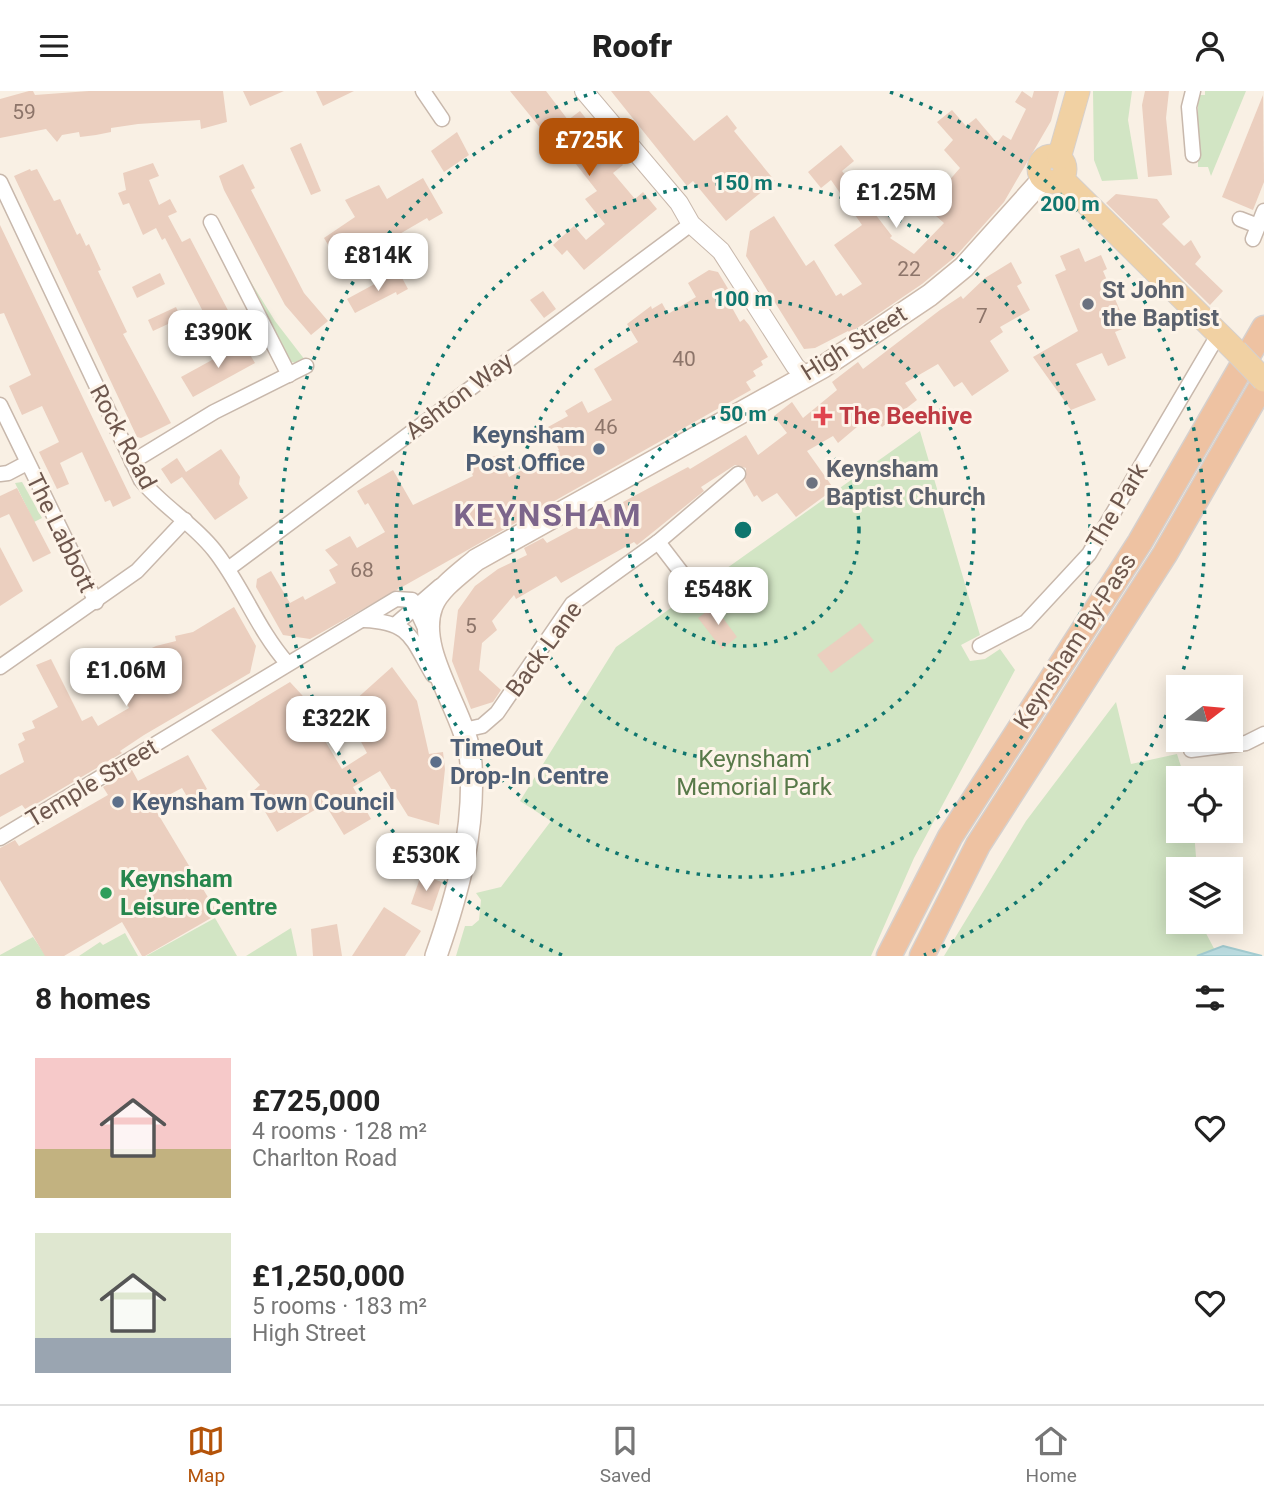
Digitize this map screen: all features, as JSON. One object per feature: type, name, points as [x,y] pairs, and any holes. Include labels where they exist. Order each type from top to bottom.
[{"type":"highway","name":"Keynsham By-Pass","points":[[889,956],[950,837],[1140,542],[1264,328]]},
{"type":"highway","name":"Keynsham By-Pass","points":[[922,956],[978,845],[1165,554],[1264,381]]},
{"type":"main road","points":[[1078,91],[1055,172],[1264,381]]},
{"type":"main road","name":"High Street","points":[[436,956],[466,858],[470,824],[471,760],[462,724],[429,639],[432,605],[456,577],[476,560],[804,375],[823,367],[930,295],[991,239],[1055,172]]},
{"type":"street","points":[[423,91],[442,119]]},
{"type":"street","points":[[584,91],[679,203],[691,224],[721,251],[795,366],[804,375]]},
{"type":"street","points":[[1192,91],[1189,107],[1193,155]]},
{"type":"street","name":"Rock Road","points":[[0,182],[141,480],[153,496],[202,534],[228,569],[274,648],[287,663]]},
{"type":"street","points":[[1240,219],[1255,232],[1264,211]]},
{"type":"street","points":[[211,222],[289,375]]},
{"type":"street","name":"Ashton Way","points":[[228,569],[691,224]]},
{"type":"street","name":"The Park","points":[[980,646],[1026,621],[1089,554],[1217,335]]},
{"type":"street","points":[[132,462],[214,412],[306,366]]},
{"type":"street","name":"The Labbott","points":[[0,405],[96,602]]},
{"type":"street","name":"The Labbott","points":[[0,474],[27,463]]},
{"type":"street","name":"Back Lane","points":[[462,724],[481,726],[497,713],[572,604],[658,542],[738,474]]},
{"type":"street","points":[[0,667],[96,602],[148,562],[186,520]]},
{"type":"street","points":[[658,542],[681,572]]},
{"type":"street","name":"High Street","points":[[396,624],[436,588],[456,577]]},
{"type":"street","name":"Temple Street","points":[[0,838],[396,599],[406,597],[417,606]]},
{"type":"street","points":[[417,606],[429,639]]},
{"type":"street","points":[[364,620],[396,624],[411,638],[462,724]]},
{"type":"street","points":[[1243,743],[1264,734]]},
{"type":"green space","points":[[1093,91],[1132,91],[1128,120],[1138,179],[1102,181],[1094,160]]},
{"type":"green space","points":[[1205,91],[1246,91],[1211,176],[1208,167],[1198,167],[1198,95],[1205,95]]},
{"type":"green space","points":[[241,266],[275,321],[305,360],[296,363],[288,361]]},
{"type":"green space","name":"Keynsham Memorial Park","points":[[920,431],[980,635],[961,645],[970,661],[985,659],[1000,649],[1015,670],[914,858],[871,956],[456,956],[465,926],[472,926],[479,920],[481,900],[476,893],[501,887],[551,821],[520,801],[616,647]]},
{"type":"green space","points":[[22,482],[42,518],[34,522],[15,483]]},
{"type":"green space","points":[[1116,702],[1131,764],[1177,754],[1181,766],[1166,766],[1166,843],[1195,843],[1196,857],[1166,857],[1166,934],[1206,934],[1218,956],[944,956],[1026,821]]},
{"type":"green space","points":[[215,918],[237,956],[146,956]]},
{"type":"green space","points":[[291,928],[297,956],[246,956]]},
{"type":"green space","points":[[125,933],[138,956],[79,956],[100,942],[103,945]]},
{"type":"green space","points":[[33,937],[46,956],[0,956],[0,955]]},
{"type":"water","points":[[1223,946],[1262,956],[1197,956]]},
{"type":"building","points":[[33,91],[35,95],[89,91],[223,91],[227,122],[201,129],[200,120],[138,124],[111,128],[111,132],[96,135],[80,137],[79,132],[62,135],[57,142],[46,129],[0,138],[0,99]]},
{"type":"building","points":[[243,91],[284,91],[250,106]]},
{"type":"building","points":[[316,91],[354,91],[323,106]]},
{"type":"building","points":[[510,91],[546,91],[568,120],[580,111],[623,165],[613,173],[635,199],[643,192],[657,209],[584,270],[567,250],[562,255],[553,245],[574,226],[586,240],[605,224],[585,199],[597,191],[568,154],[564,157]]},
{"type":"building","points":[[611,91],[649,91],[694,141],[727,115],[737,128],[734,131],[775,181],[726,221],[693,181],[687,186]]},
{"type":"building","points":[[1022,91],[1032,98],[1034,91],[1059,91],[1051,121],[1004,202],[955,257],[922,284],[850,333],[848,331],[815,348],[804,349],[746,256],[750,231],[774,216],[806,266],[814,260],[836,296],[841,293],[843,296],[862,284],[834,245],[862,225],[831,180],[821,188],[808,172],[841,145],[854,161],[842,171],[892,236],[890,238],[914,254],[944,223],[936,216],[950,201],[939,192],[960,168],[944,150],[953,140],[937,122],[952,110],[966,126],[976,118],[997,143],[1003,135],[1011,140],[1026,109],[1015,102]]},
{"type":"building","points":[[1145,91],[1169,91],[1166,118],[1172,175],[1148,177],[1142,105]]},
{"type":"building","points":[[1263,95],[1264,182],[1253,210],[1222,197]]},
{"type":"building","points":[[457,132],[469,155],[444,172],[431,151]]},
{"type":"building","points":[[301,143],[321,191],[311,195],[290,148]]},
{"type":"building","points":[[153,163],[159,176],[149,180],[159,205],[170,199],[177,212],[168,216],[182,242],[190,238],[232,318],[212,329],[165,238],[162,240],[156,228],[143,235],[129,203],[123,205],[118,193],[126,190],[123,173]]},
{"type":"building","points":[[243,164],[255,188],[251,190],[304,293],[328,321],[311,335],[285,305],[224,190],[219,176]]},
{"type":"building","points":[[37,169],[54,201],[60,199],[77,235],[80,233],[86,246],[89,244],[101,270],[98,271],[127,332],[123,334],[171,423],[141,438],[137,437],[14,176]]},
{"type":"building","points":[[423,178],[443,213],[429,221],[427,218],[367,253],[358,238],[333,253],[324,238],[355,217],[345,200],[379,185],[387,199]]},
{"type":"building","points":[[1116,194],[1157,199],[1170,217],[1162,224],[1184,246],[1191,240],[1201,257],[1195,264],[1223,291],[1210,305],[1106,203]]},
{"type":"building","points":[[0,225],[131,498],[113,507],[110,500],[105,502],[82,452],[60,463],[69,484],[57,489],[39,452],[59,442],[42,406],[22,415],[9,386],[31,375],[4,313],[0,314]]},
{"type":"building","name":"St John the Baptist","points":[[1079,248],[1085,262],[1101,255],[1107,269],[1103,271],[1127,327],[1115,332],[1126,358],[1108,366],[1102,353],[1076,364],[1096,400],[1071,410],[1033,357],[1078,331],[1055,275],[1066,270],[1060,256]]},
{"type":"building","points":[[1011,262],[1022,283],[1017,286],[1030,310],[1000,327],[1003,332],[990,341],[1009,371],[972,396],[962,382],[954,387],[938,364],[905,383],[917,400],[882,427],[875,419],[868,425],[864,421],[838,443],[833,436],[807,451],[834,489],[796,517],[777,493],[762,502],[757,495],[754,497],[745,481],[746,468],[735,465],[701,487],[704,491],[637,545],[634,542],[561,583],[556,576],[516,599],[514,595],[492,621],[497,630],[482,643],[479,670],[501,690],[493,702],[471,709],[452,661],[458,610],[475,586],[498,569],[527,555],[524,548],[543,538],[547,543],[688,467],[690,469],[746,435],[758,455],[787,433],[774,416],[792,402],[803,418],[837,390],[832,382],[858,362],[863,369],[940,310],[961,296],[963,299],[985,278]]},
{"type":"building","points":[[709,270],[718,272],[733,297],[730,304],[740,322],[744,319],[749,325],[768,357],[761,361],[763,365],[753,371],[756,376],[746,382],[751,390],[310,639],[283,635],[256,587],[257,579],[271,571],[290,603],[303,596],[305,600],[336,583],[329,570],[338,565],[325,550],[350,536],[357,548],[385,532],[368,503],[365,505],[357,491],[393,470],[413,505],[473,476],[469,467],[484,459],[499,455],[509,477],[559,450],[548,427],[568,416],[565,411],[582,401],[588,413],[612,400],[594,369],[638,342],[627,324],[651,306],[652,309],[662,303],[668,314],[696,297],[688,283]]},
{"type":"building","points":[[160,273],[165,284],[137,298],[132,287]]},
{"type":"building","points":[[393,274],[395,277],[400,274],[408,289],[397,295],[396,292],[355,313],[347,299]]},
{"type":"building","points":[[543,291],[556,309],[544,318],[530,300]]},
{"type":"building","points":[[176,307],[181,318],[153,331],[148,320]]},
{"type":"building","points":[[243,343],[255,363],[193,397],[181,377]]},
{"type":"building","points":[[221,449],[240,477],[239,484],[248,498],[215,520],[182,477],[171,484],[161,469],[177,458],[186,472]]},
{"type":"building","points":[[17,488],[51,553],[33,562],[9,514],[0,518],[0,496]]},
{"type":"building","points":[[0,547],[23,591],[0,606]]},
{"type":"building","points":[[714,606],[737,637],[722,649],[698,618]]},
{"type":"building","points":[[234,607],[256,646],[250,673],[144,735],[120,751],[122,753],[26,810],[22,805],[0,817],[0,775],[24,762],[18,744],[25,740],[22,733],[35,728],[32,721],[58,707],[36,665],[51,659],[82,721],[92,716],[98,726],[129,708],[107,663],[120,656],[123,662],[156,646],[176,641],[175,636],[193,632]]},
{"type":"building","points":[[860,623],[874,641],[831,673],[817,655]]},
{"type":"building","points":[[392,667],[417,701],[429,754],[443,752],[445,769],[439,825],[408,816],[380,771],[353,787],[371,819],[344,835],[325,804],[277,832],[253,791],[260,785],[211,730],[290,682],[313,707],[307,711],[342,769],[367,753],[344,710]]},
{"type":"building","points":[[188,755],[207,789],[189,800],[182,788],[152,804],[218,914],[145,956],[142,956],[122,922],[64,956],[45,956],[0,880],[0,848],[15,840],[19,846],[108,795],[103,787],[132,770],[138,781]]},
{"type":"building","points":[[421,875],[442,882],[432,911],[411,904]]},
{"type":"building","points":[[384,907],[421,931],[405,956],[352,956]]},
{"type":"building","points":[[337,924],[342,956],[313,956],[311,929]]},
{"type":"place","name":"St John the Baptist","points":[[1088,304]]},
{"type":"place","name":"The Beehive","points":[[823,416]]},
{"type":"place","name":"Keynsham Post Office","points":[[599,449]]},
{"type":"place","name":"Keynsham Baptist Church","points":[[812,483]]},
{"type":"place","name":"TimeOut Drop-In Centre","points":[[436,762]]},
{"type":"place","name":"Keynsham Town Council","points":[[118,802]]},
{"type":"place","name":"Keynsham Leisure Centre","points":[[106,893]]},
{"type":"district","name":"KEYNSHAM","points":[[548,515]]}]
